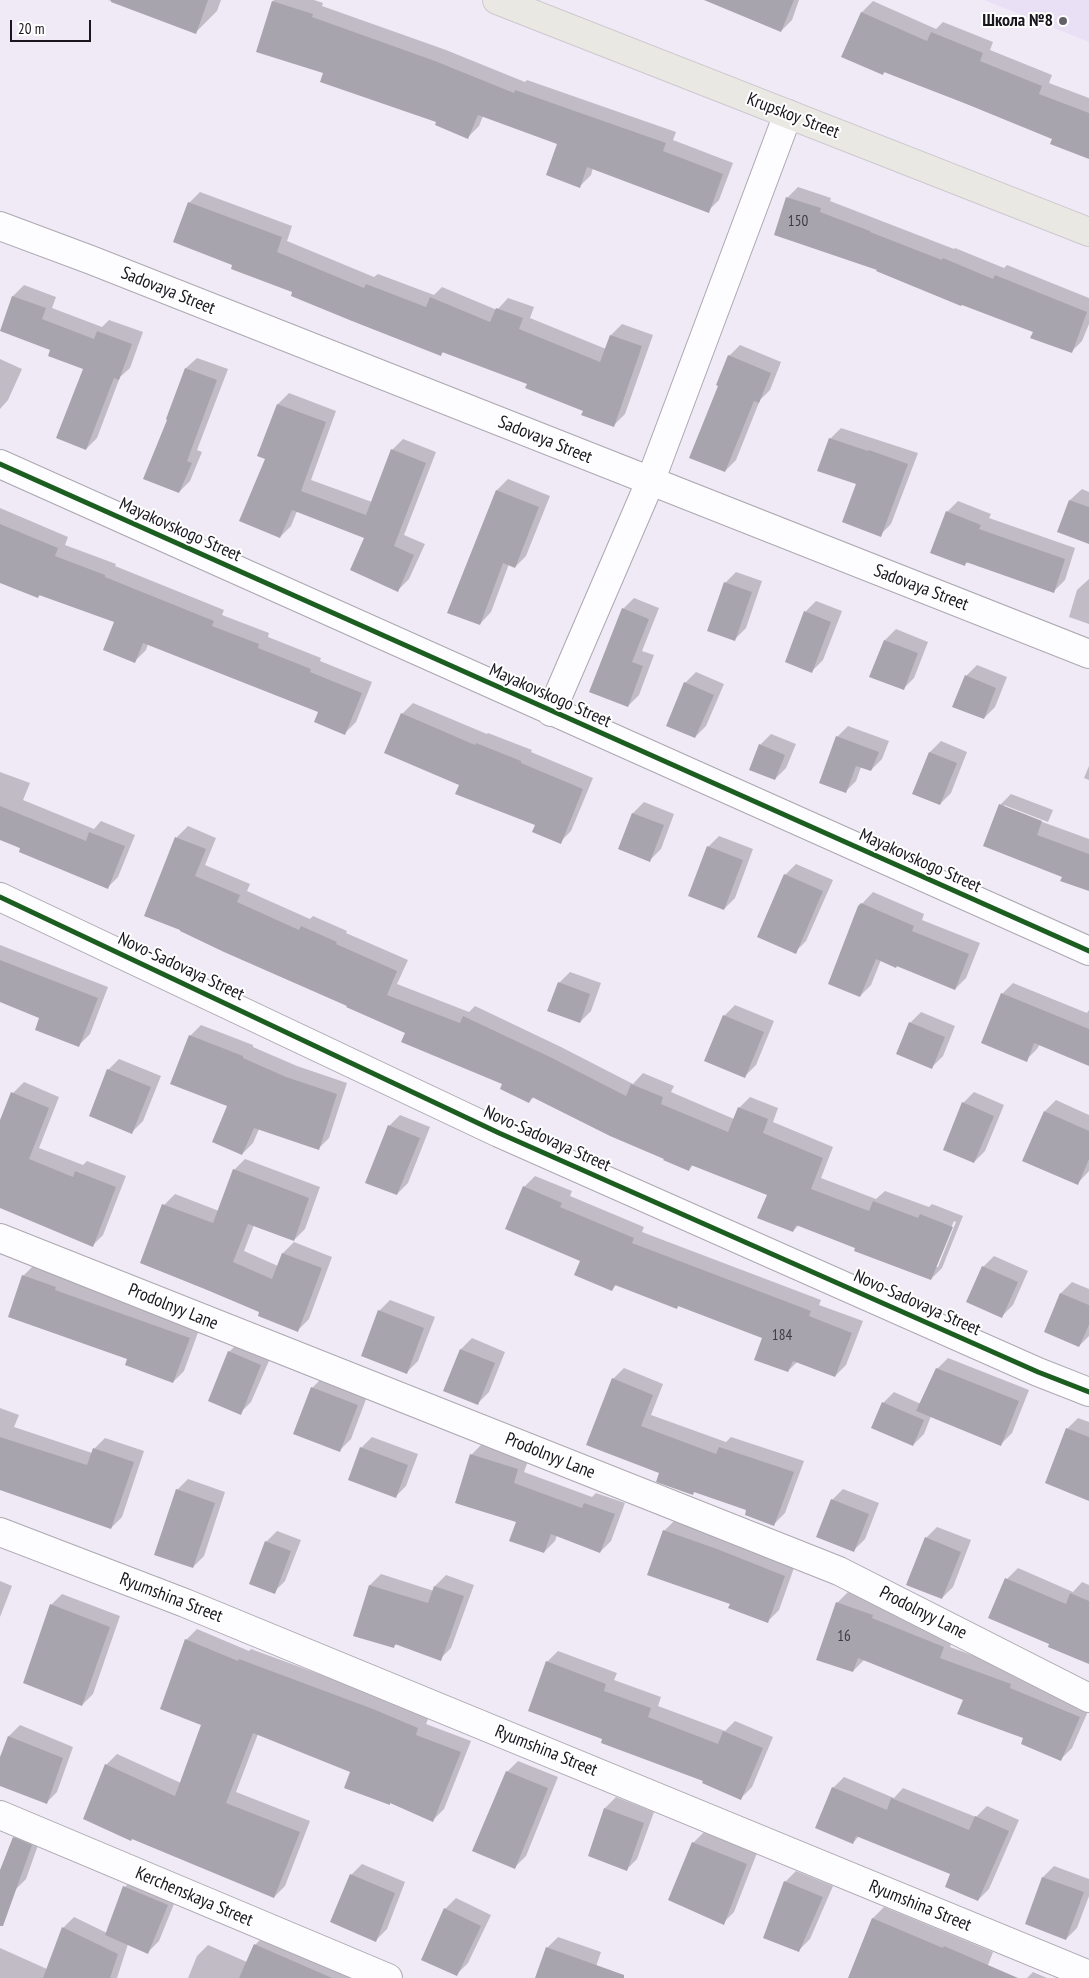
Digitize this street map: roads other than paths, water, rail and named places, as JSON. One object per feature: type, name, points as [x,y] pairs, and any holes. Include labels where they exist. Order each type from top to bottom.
[{"type":"main road","name":"Krupskoy Street","points":[[497,0],[1089,232]]},
{"type":"street","points":[[551,712],[650,482],[788,114]]},
{"type":"street","name":"Sadovaya Street","points":[[0,226],[91,260],[1089,654]]},
{"type":"street","name":"Mayakovskogo Street","points":[[0,464],[1089,951]]},
{"type":"street","name":"Novo-Sadovaya Street","points":[[0,897],[499,1133],[1038,1372],[1089,1392]]},
{"type":"street","name":"Prodolnyy Lane","points":[[0,1238],[840,1571],[1089,1698]]},
{"type":"street","name":"Ryumshina Street","points":[[0,1532],[185,1602],[1089,1976]]},
{"type":"street","name":"Kerchenskaya Street","points":[[0,1815],[388,1978]]},
{"type":"place","name":"Школа №8","points":[[1063,21]]}]
